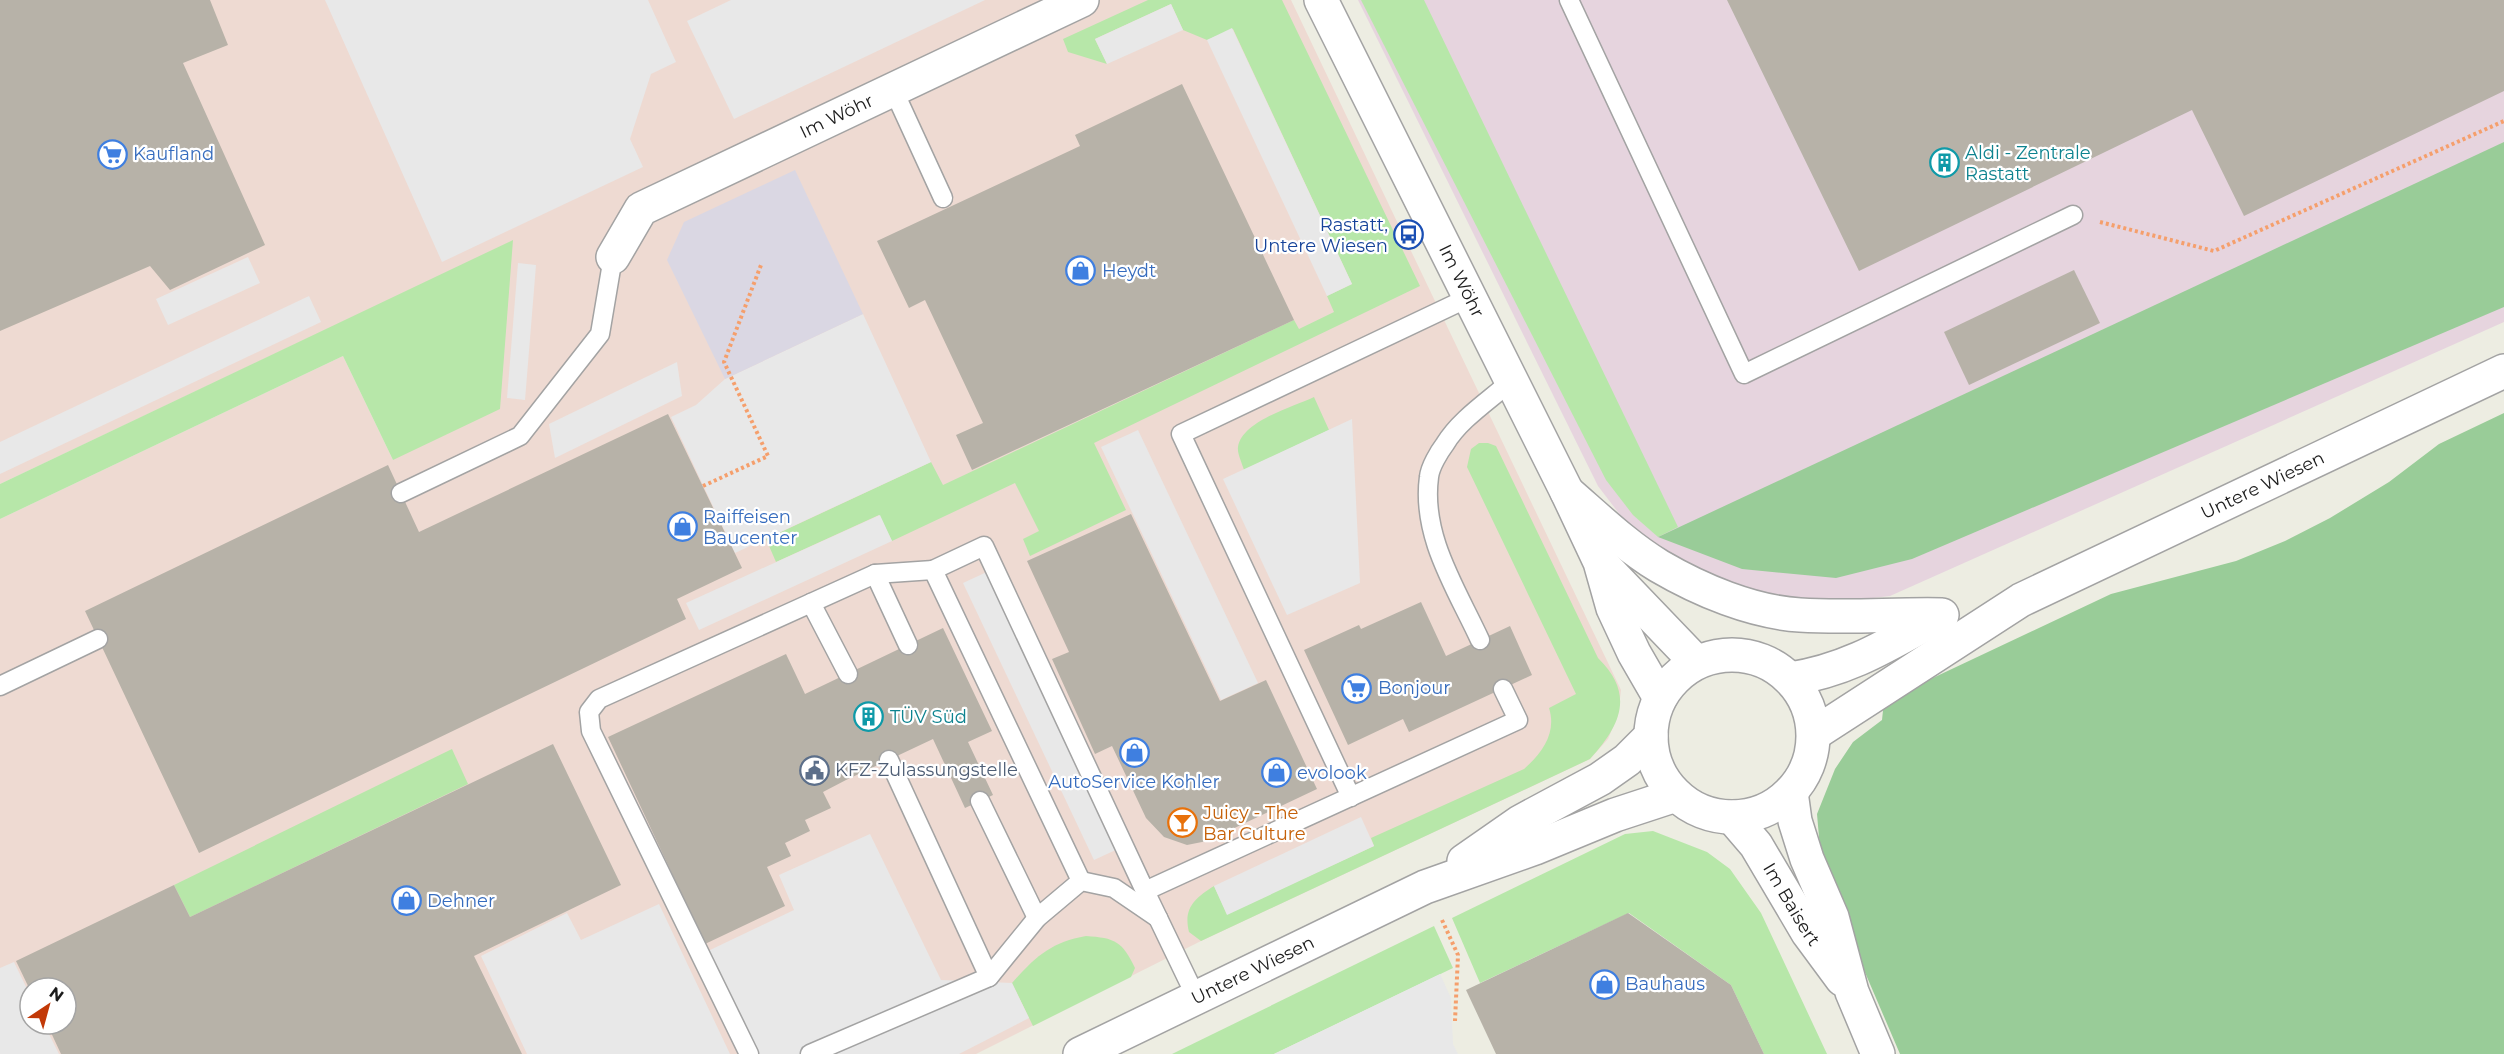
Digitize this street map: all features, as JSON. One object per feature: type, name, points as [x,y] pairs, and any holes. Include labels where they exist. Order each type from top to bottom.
[{"type":"street","name":"Im Wöhr","points":[[613,257],[641,209],[1082,0]]},
{"type":"street","name":"Im Wöhr","points":[[1321,0],[1567,492],[1600,562],[1612,608],[1660,698]]},
{"type":"street","name":"Untere Wiesen","points":[[1814,735],[2021,600],[2504,371]]},
{"type":"street","points":[[1567,492],[1616,534],[1658,565],[1725,597],[1761,608],[1798,615],[1941,615]]},
{"type":"street","name":"Im Wöhr","points":[[1600,562],[1696,663]]},
{"type":"street","name":"Untere Wiesen","points":[[1790,679],[1817,675],[1855,663],[1941,615],[2021,600]]},
{"type":"street","points":[[1736,655],[1755,658],[1774,666],[1790,679],[1803,695],[1814,735],[1808,766],[1791,792],[1764,811],[1732,818],[1702,812],[1676,795],[1665,783],[1657,768],[1652,752],[1651,736],[1653,717],[1660,698],[1670,684],[1696,663],[1715,656],[1736,655]]},
{"type":"street","name":"Untere Wiesen","points":[[1425,887],[1520,822],[1600,779],[1627,760],[1651,736]]},
{"type":"street","name":"Im Baisert","points":[[1791,792],[1795,821],[1807,859],[1832,917],[1852,992],[1878,1054]]},
{"type":"street","name":"Untere Wiesen","points":[[1080,1054],[1425,887],[1535,848],[1615,815],[1676,795]]},
{"type":"street","name":"Im Baisert","points":[[1732,818],[1756,845],[1808,933],[1852,992]]},
{"type":"lane","points":[[1569,0],[1744,374],[2073,215]]},
{"type":"lane","points":[[893,89],[943,198]]},
{"type":"lane","points":[[401,493],[520,436],[600,334],[613,257]]},
{"type":"lane","points":[[1351,797],[1181,434],[1470,297]]},
{"type":"lane","points":[[1480,640],[1435,544],[1428,512],[1429,474],[1445,442],[1511,381]]},
{"type":"lane","points":[[749,1054],[591,731],[588,712],[599,699],[876,574],[933,570],[984,546],[1196,998]]},
{"type":"lane","points":[[933,570],[1082,881]]},
{"type":"lane","points":[[876,574],[908,645]]},
{"type":"lane","points":[[811,603],[848,674]]},
{"type":"lane","points":[[0,686],[98,639]]},
{"type":"lane","points":[[1145,891],[1518,720],[1503,689]]},
{"type":"lane","points":[[889,760],[989,977]]},
{"type":"lane","points":[[980,801],[1037,918]]},
{"type":"lane","points":[[1082,881],[1114,888],[1158,918]]},
{"type":"lane","points":[[810,1054],[989,977],[1037,918],[1082,881]]},
{"type":"path","points":[[2073,215],[2214,251],[2504,120]]},
{"type":"path","points":[[703,486],[768,456],[724,362],[761,265]]},
{"type":"path","points":[[1425,887],[1458,955],[1455,1021]]},
{"type":"shaded area","points":[[0,0],[1291,0],[1621,690],[1618,715],[1608,739],[1590,759],[1201,941],[976,1054],[0,1054],[0,519],[343,356],[393,460],[513,241],[0,484]]},
{"type":"shaded area","points":[[325,0],[648,0],[676,62],[651,74],[630,139],[643,167],[442,262]]},
{"type":"shaded area","points":[[731,0],[985,0],[734,119],[687,21]]},
{"type":"shaded area","points":[[1358,0],[2504,0],[2504,322],[1890,596],[1829,603],[1761,597],[1692,573],[1637,537],[1598,486]]},
{"type":"shaded area","points":[[1171,4],[1183,30],[1107,64],[1095,39]]},
{"type":"shaded area","points":[[1232,28],[1352,284],[1327,296],[1207,40]]},
{"type":"shaded area","points":[[795,170],[863,314],[725,379],[667,260],[684,222]]},
{"type":"shaded area","points":[[248,257],[260,283],[168,325],[156,299]]},
{"type":"shaded area","points":[[518,263],[536,265],[525,400],[507,398]]},
{"type":"shaded area","points":[[309,296],[321,322],[0,474],[0,442]]},
{"type":"shaded area","points":[[863,314],[931,462],[735,553],[671,417],[696,405],[725,379]]},
{"type":"shaded area","points":[[677,362],[682,396],[555,458],[549,424]]},
{"type":"shaded area","points":[[1352,419],[1360,583],[1287,615],[1223,479]]},
{"type":"shaded area","points":[[1138,430],[1258,683],[1221,700],[1101,447]]},
{"type":"shaded area","points":[[880,515],[892,541],[699,630],[686,603]]},
{"type":"shaded area","points":[[989,571],[1120,848],[1094,860],[963,583]]},
{"type":"shaded area","points":[[1361,817],[1374,846],[1227,915],[1214,886]]},
{"type":"shaded area","points":[[870,834],[941,980],[1012,983],[1029,1018],[959,1054],[756,1054],[708,951],[794,910],[779,875]]},
{"type":"shaded area","points":[[659,904],[730,1054],[527,1054],[481,956],[567,913],[581,940]]},
{"type":"shaded area","points":[[14,962],[21,976],[18,976],[18,1036],[50,1036],[59,1054],[0,1054],[0,968]]},
{"type":"shaded area","points":[[1440,974],[1451,998],[1453,1044],[1458,1054],[1274,1054]]},
{"type":"green space","points":[[1148,0],[1282,0],[1420,286],[1094,443],[1126,510],[1030,556],[1023,539],[1039,531],[1015,483],[892,541],[879,515],[776,562],[766,539],[931,462],[943,485],[1294,320],[1299,329],[1334,312],[1327,296],[1352,284],[1233,29],[1207,40],[1183,30],[1171,4],[1095,39],[1107,64],[1068,52],[1063,39]]},
{"type":"green space","points":[[1361,0],[1424,0],[1678,527],[1658,537],[1633,515],[1606,480]]},
{"type":"green space","points":[[2504,142],[2504,307],[1912,559],[1836,578],[1742,569],[1658,537]]},
{"type":"green space","points":[[513,240],[500,409],[393,460],[343,356],[0,519],[0,484]]},
{"type":"green space","points":[[1314,397],[1329,430],[1244,470],[1238,447],[1249,430],[1258,422]]},
{"type":"green space","points":[[2504,413],[2504,1054],[1900,1054],[1822,872],[1817,814],[1835,769],[1853,742],[1882,720],[1884,701],[2111,594],[2236,561],[2285,541],[2330,518],[2389,482],[2439,444]]},
{"type":"green space","points":[[1479,443],[1496,446],[1598,658],[1610,671],[1617,684],[1620,697],[1619,709],[1610,734],[1590,759],[1201,941],[1189,932],[1188,916],[1192,905],[1207,890],[1214,886],[1227,914],[1374,846],[1371,838],[1524,769],[1537,756],[1546,742],[1551,726],[1549,708],[1576,694],[1467,467],[1471,449]]},
{"type":"green space","points":[[452,749],[468,784],[190,917],[174,885]]},
{"type":"green space","points":[[1653,831],[1707,852],[1730,869],[1761,913],[1827,1054],[1764,1054],[1731,985],[1629,913],[1480,983],[1452,918],[1625,834]]},
{"type":"green space","points":[[1434,926],[1453,968],[1274,1054],[1172,1054]]},
{"type":"green space","points":[[1086,936],[1111,940],[1121,947],[1135,968],[1131,977],[1033,1026],[1012,983],[1044,952],[1063,942]]},
{"type":"building","name":"Kaufland","points":[[0,0],[210,0],[228,45],[183,63],[265,245],[170,290],[150,266],[0,331]]},
{"type":"building","name":"Aldi - Zentrale Rastatt","points":[[1727,0],[2504,0],[2504,91],[2244,216],[2192,110],[1859,271]]},
{"type":"building","name":"Heydt","points":[[1182,84],[1294,320],[972,470],[956,435],[983,423],[925,300],[909,308],[877,241],[1080,146],[1075,135]]},
{"type":"building","points":[[2074,270],[2100,323],[1969,385],[1944,332]]},
{"type":"building","points":[[668,414],[742,568],[677,599],[686,619],[199,853],[85,611],[388,465],[419,532]]},
{"type":"building","points":[[1131,514],[1220,701],[1266,680],[1317,789],[1207,841],[1187,845],[1164,837],[1146,818],[1112,746],[1095,754],[1052,659],[1069,652],[1027,561]]},
{"type":"building","points":[[1421,602],[1446,656],[1510,626],[1532,675],[1409,732],[1403,719],[1348,745],[1304,650],[1359,625],[1361,629]]},
{"type":"building","points":[[943,628],[992,731],[968,742],[993,795],[965,808],[933,739],[846,780],[823,792],[831,808],[805,820],[810,831],[785,843],[791,856],[767,867],[785,906],[705,944],[608,737],[786,654],[805,694]]},
{"type":"building","name":"Dehner","points":[[553,744],[621,885],[474,956],[522,1054],[61,1054],[53,1036],[78,1036],[78,976],[23,976],[16,961],[174,885],[190,917]]},
{"type":"building","name":"Bauhaus","points":[[1628,913],[1731,985],[1764,1054],[1496,1054],[1466,990]]},
{"type":"place","name":"Kaufland","points":[[112,154]]},
{"type":"place","name":"Aldi - Zentrale Rastatt","points":[[1944,163]]},
{"type":"place","name":"Rastatt, Untere Wiesen","points":[[1409,235]]},
{"type":"place","name":"Heydt","points":[[1081,271]]},
{"type":"place","name":"Raiffeisen Baucenter","points":[[682,527]]},
{"type":"place","name":"Bonjour","points":[[1357,688]]},
{"type":"place","name":"TÜV Süd","points":[[869,717]]},
{"type":"place","name":"AutoService Kohler","points":[[1134,753]]},
{"type":"place","name":"KFZ-Zulassungstelle","points":[[814,770]]},
{"type":"place","name":"evolook","points":[[1276,773]]},
{"type":"place","name":"Juicy - The Bar Culture","points":[[1182,823]]},
{"type":"place","name":"Dehner","points":[[406,901]]},
{"type":"place","name":"Bauhaus","points":[[1604,984]]}]
